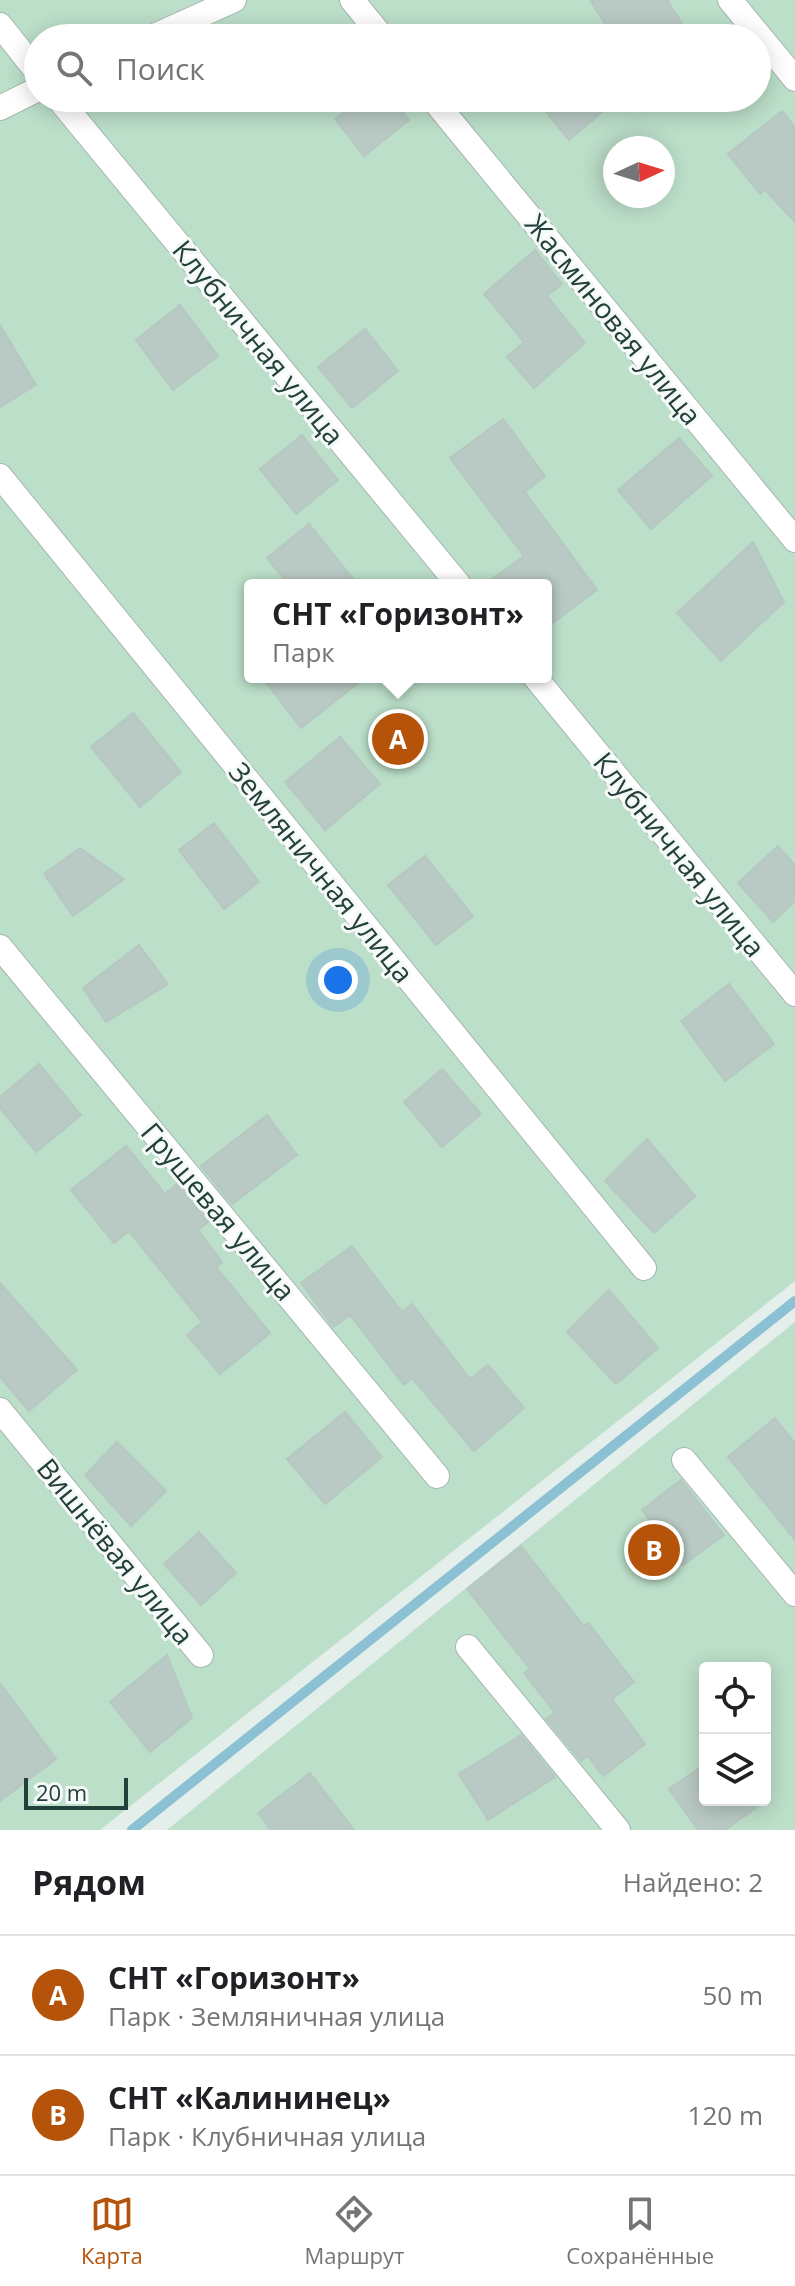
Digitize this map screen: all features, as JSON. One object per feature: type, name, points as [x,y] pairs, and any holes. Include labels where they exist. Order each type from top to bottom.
[{"type":"street","points":[[181,24],[234,0]]},
{"type":"street","points":[[352,0],[372,24]]},
{"type":"street","points":[[730,0],[750,24]]},
{"type":"street","points":[[0,25],[24,55]]},
{"type":"street","points":[[771,50],[795,79]]},
{"type":"street","points":[[0,108],[24,96]]},
{"type":"street","name":"Клубничная улица","points":[[70,112],[454,579]]},
{"type":"street","name":"Жасминовая улица","points":[[443,112],[795,540]]},
{"type":"street","name":"Земляничная улица","points":[[0,476],[644,1268]]},
{"type":"street","name":"Клубничная улица","points":[[540,683],[795,994]]},
{"type":"street","name":"Грушевая улица","points":[[0,947],[437,1476]]},
{"type":"street","name":"Вишнёвая улица","points":[[0,1410],[201,1655]]},
{"type":"street","points":[[684,1460],[795,1594]]},
{"type":"street","points":[[468,1647],[618,1830]]},
{"type":"green space","points":[[0,0],[795,0],[795,1281],[100,1830],[0,1830]]},
{"type":"green space","points":[[795,1322],[795,1830],[167,1830]]},
{"type":"building","points":[[590,0],[667,0],[682,24],[605,24]]},
{"type":"building","points":[[782,111],[795,127],[795,222],[765,190],[760,194],[728,154]]},
{"type":"building","points":[[344,112],[403,112],[409,120],[364,156],[335,119]]},
{"type":"building","points":[[546,112],[602,112],[569,140]]},
{"type":"building","points":[[535,250],[562,284],[547,296],[585,343],[534,388],[507,357],[524,342],[484,294]]},
{"type":"building","points":[[180,305],[218,356],[173,390],[136,340]]},
{"type":"building","points":[[0,325],[36,385],[0,407]]},
{"type":"building","points":[[365,329],[398,371],[352,408],[318,367]]},
{"type":"building","points":[[503,419],[545,476],[525,492],[597,590],[552,624],[552,579],[492,579],[524,556],[450,458]]},
{"type":"building","points":[[302,435],[338,480],[296,514],[260,469]]},
{"type":"building","points":[[679,438],[712,476],[651,529],[618,490]]},
{"type":"building","points":[[309,524],[353,579],[284,579],[267,558]]},
{"type":"building","points":[[753,542],[784,602],[721,661],[677,613]]},
{"type":"building","points":[[267,683],[358,683],[301,728]]},
{"type":"building","points":[[133,713],[181,772],[140,807],[91,747]]},
{"type":"building","points":[[340,737],[380,784],[325,830],[285,782]]},
{"type":"building","points":[[214,823],[259,882],[224,909],[179,850]]},
{"type":"building","points":[[778,846],[795,865],[795,901],[773,922],[738,883]]},
{"type":"building","points":[[80,848],[124,879],[73,916],[44,874]]},
{"type":"building","points":[[425,856],[473,916],[436,945],[388,885]]},
{"type":"building","points":[[139,945],[168,984],[106,1022],[83,988]]},
{"type":"building","points":[[729,984],[774,1044],[725,1081],[681,1021]]},
{"type":"building","points":[[39,1064],[81,1115],[36,1152],[0,1108],[0,1097]]},
{"type":"building","points":[[442,1069],[481,1114],[442,1147],[404,1102]]},
{"type":"building","points":[[267,1115],[297,1155],[232,1204],[201,1166]]},
{"type":"building","points":[[647,1139],[695,1196],[654,1233],[605,1181]]},
{"type":"building","points":[[126,1146],[165,1194],[177,1184],[208,1222],[198,1230],[222,1262],[216,1267],[270,1333],[220,1374],[187,1335],[202,1322],[129,1231],[114,1243],[71,1190]]},
{"type":"building","points":[[352,1246],[402,1312],[412,1304],[470,1379],[488,1365],[524,1408],[474,1451],[412,1378],[404,1385],[350,1315],[333,1327],[301,1283]]},
{"type":"building","points":[[0,1283],[77,1370],[29,1411],[0,1377]]},
{"type":"building","points":[[609,1290],[658,1348],[616,1384],[567,1332]]},
{"type":"building","points":[[345,1412],[382,1457],[325,1504],[287,1459]]},
{"type":"building","points":[[775,1418],[795,1443],[795,1540],[728,1457]]},
{"type":"building","points":[[117,1442],[166,1491],[131,1526],[85,1475]]},
{"type":"building","points":[[681,1480],[724,1535],[683,1565],[642,1510]]},
{"type":"building","points":[[199,1532],[236,1573],[201,1605],[164,1564]]},
{"type":"building","points":[[521,1546],[584,1626],[588,1623],[634,1682],[612,1699],[645,1744],[603,1776],[588,1756],[581,1761],[546,1719],[555,1713],[524,1673],[530,1669],[467,1589]]},
{"type":"building","points":[[167,1655],[192,1718],[150,1752],[110,1702]]},
{"type":"building","points":[[0,1683],[56,1759],[0,1801]]},
{"type":"building","points":[[521,1735],[555,1777],[488,1820],[459,1774]]},
{"type":"building","points":[[699,1768],[699,1806],[759,1806],[725,1830],[698,1830],[669,1789]]},
{"type":"building","points":[[310,1773],[354,1830],[271,1830],[258,1813]]},
{"type":"waterway","points":[[132,1830],[795,1301]]},
{"type":"place","name":"СНТ «Горизонт»","points":[[398,739]]},
{"type":"place","name":"СНТ «Калининец»","points":[[654,1550]]}]
